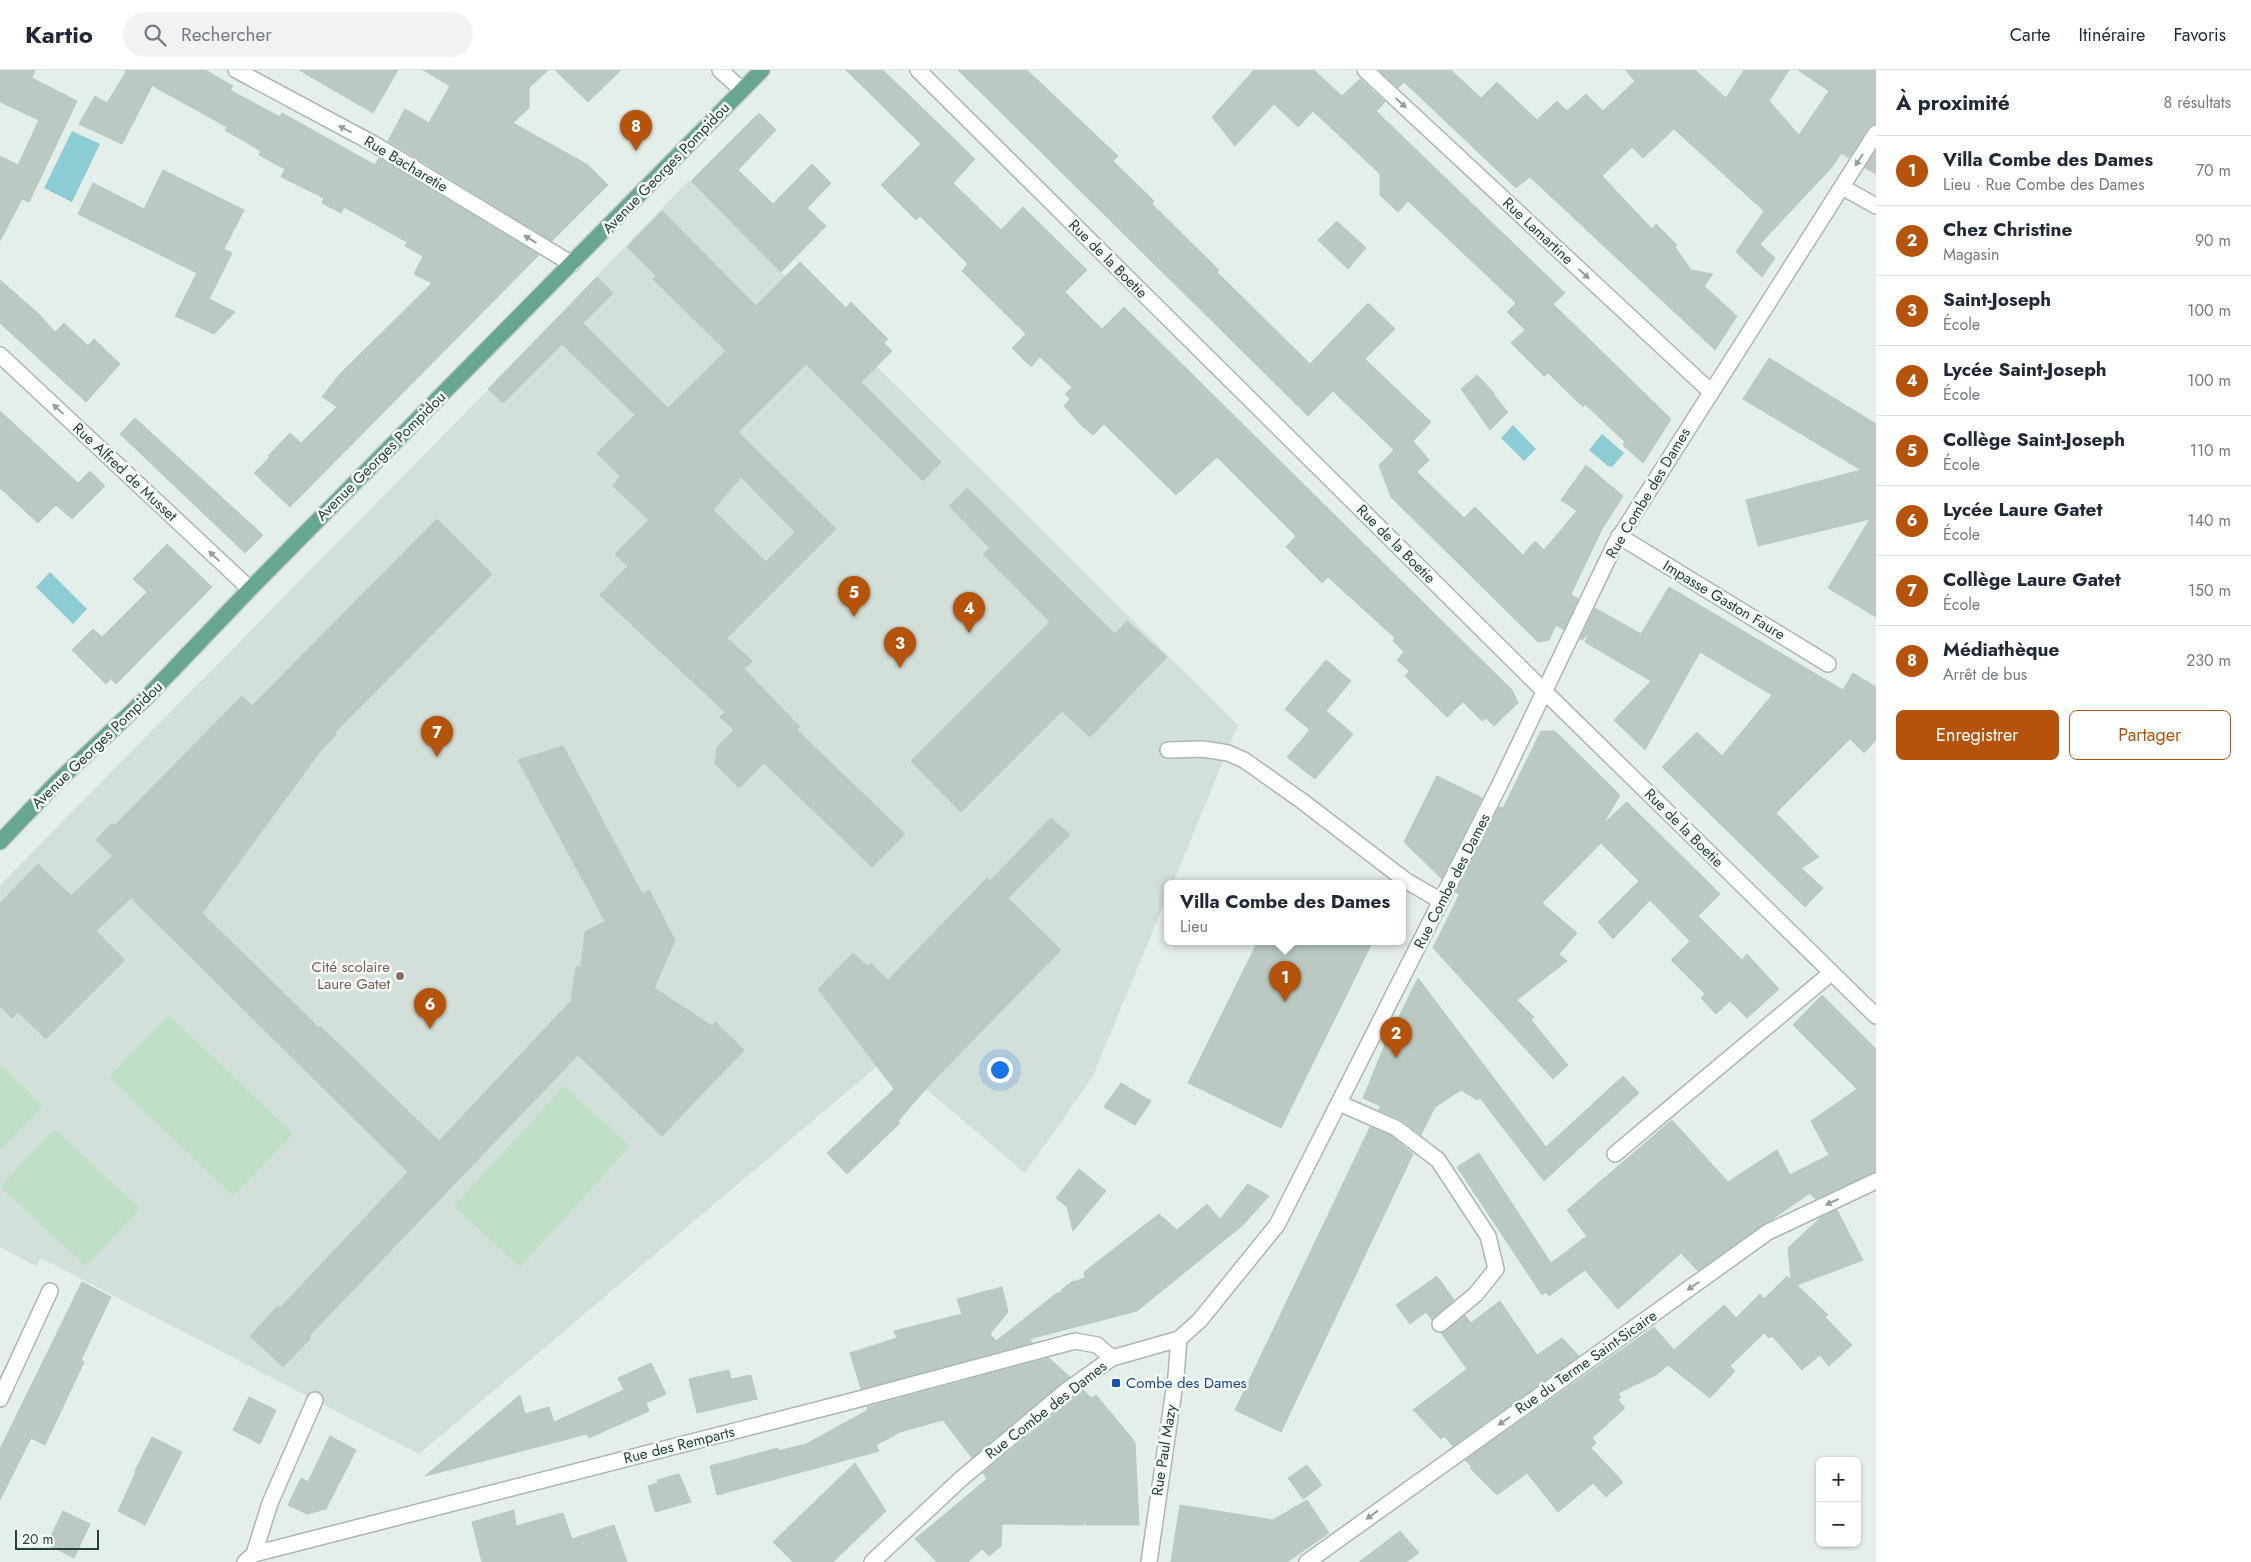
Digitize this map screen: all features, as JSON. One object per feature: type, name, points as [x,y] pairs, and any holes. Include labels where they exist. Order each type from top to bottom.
[{"type":"main road","name":"Avenue Georges Pompidou","points":[[0,842],[56,783],[144,702],[250,589],[762,70]]},
{"type":"street","name":"Rue Bacharetie","points":[[236,70],[374,144],[572,264]]},
{"type":"street","points":[[720,70],[742,90]]},
{"type":"street","name":"Rue de la Boetie","points":[[918,70],[1544,691],[1876,1016]]},
{"type":"street","name":"Rue Lamartine","points":[[1365,70],[1711,392]]},
{"type":"street","name":"Rue Combe des Dames","points":[[872,1562],[962,1478],[1066,1391],[1112,1358],[1179,1338],[1200,1320],[1277,1225],[1441,901],[1619,536],[1876,133]]},
{"type":"street","points":[[1842,187],[1876,206]]},
{"type":"street","name":"Rue Alfred de Musset","points":[[0,355],[250,589]]},
{"type":"street","name":"Impasse Gaston Faure","points":[[1619,536],[1828,664]]},
{"type":"street","points":[[1168,750],[1203,749],[1228,753],[1244,760],[1302,801],[1404,880]]},
{"type":"street","points":[[1406,881],[1441,901]]},
{"type":"street","points":[[1615,1154],[1831,973]]},
{"type":"street","points":[[1339,1103],[1396,1128],[1438,1160],[1488,1236],[1496,1269],[1476,1294],[1440,1324]]},
{"type":"street","name":"Rue du Terme Saint-Sicaire","points":[[1307,1562],[1768,1232],[1876,1181]]},
{"type":"street","points":[[0,1399],[50,1291]]},
{"type":"street","name":"Rue Paul Mazy","points":[[1149,1562],[1176,1376],[1179,1338]]},
{"type":"street","name":"Rue des Remparts","points":[[250,1558],[1075,1341],[1096,1345],[1112,1358]]},
{"type":"street","points":[[250,1558],[270,1503],[315,1400]]},
{"type":"shaded area","name":"Cité scolaire Laure Gatet","points":[[689,180],[1238,725],[1174,880],[1164,880],[1164,904],[1092,1078],[1025,1173],[888,1057],[419,1454],[41,1258],[36,1266],[0,1247],[0,885],[488,390]]},
{"type":"green space","points":[[169,1015],[293,1134],[233,1196],[109,1077]]},
{"type":"green space","points":[[0,1064],[43,1106],[0,1150]]},
{"type":"green space","points":[[564,1086],[630,1146],[520,1267],[454,1206]]},
{"type":"green space","points":[[54,1129],[140,1208],[86,1266],[0,1187]]},
{"type":"water","points":[[72,131],[100,144],[72,202],[44,188]]},
{"type":"water","points":[[1513,425],[1536,449],[1524,461],[1501,438]]},
{"type":"water","points":[[1602,434],[1624,453],[1612,467],[1608,466],[1589,450]]},
{"type":"water","points":[[50,572],[87,609],[73,624],[36,587]]},
{"type":"building","points":[[0,70],[35,70],[32,78],[77,101],[29,202],[22,199],[0,241],[0,156],[18,165],[39,120],[0,102]]},
{"type":"building","points":[[124,70],[205,70],[233,86],[230,90],[280,117],[282,113],[375,165],[379,158],[539,255],[290,507],[254,473],[290,433],[301,443],[337,407],[322,397],[339,375],[432,283],[414,274],[423,256],[405,246],[407,242],[344,207],[341,213],[322,203],[324,198],[281,177],[285,169],[259,155],[261,151],[225,130],[227,127]]},
{"type":"building","points":[[299,70],[398,70],[373,113]]},
{"type":"building","points":[[423,70],[548,70],[529,88],[529,108],[513,123],[588,165],[608,185],[552,241],[388,141],[405,109],[429,123],[450,86]]},
{"type":"building","points":[[555,70],[621,70],[588,102]]},
{"type":"building","points":[[846,70],[883,70],[975,159],[953,183],[1001,230],[1023,207],[1087,270],[1065,292],[1102,329],[1124,307],[1512,690],[1518,703],[1494,726],[1486,718],[1482,721],[1463,702],[1447,717],[1405,676],[1409,671],[1397,660],[1404,652],[1393,641],[1395,638],[1328,577],[1322,583],[1286,547],[1296,536],[1217,457],[1176,495],[1104,424],[1093,435],[1083,427],[1064,406],[1070,399],[1065,394],[1072,387],[1040,357],[1031,367],[1012,348],[1026,334],[962,271],[968,264],[920,216],[916,220],[881,185],[921,144]]},
{"type":"building","points":[[958,70],[1027,70],[1118,156],[1113,161],[1154,201],[1152,204],[1219,270],[1217,272],[1310,364],[1368,303],[1395,329],[1365,359],[1431,422],[1413,441],[1429,460],[1417,472],[1464,518],[1475,507],[1523,555],[1535,541],[1544,550],[1577,511],[1561,500],[1586,465],[1623,496],[1602,529],[1571,594],[1578,599],[1564,630],[1556,625],[1549,640],[1538,642],[1391,497],[1379,465],[1394,450],[1333,391],[1308,416]]},
{"type":"building","points":[[1254,70],[1314,70],[1342,96],[1360,79],[1385,102],[1376,111],[1565,293],[1553,304],[1671,419],[1643,463],[1623,445],[1625,442],[1585,404],[1583,407],[1548,373],[1544,376],[1511,343],[1525,330],[1507,312],[1516,303],[1408,201],[1398,212],[1380,195],[1380,174],[1313,111],[1298,127],[1274,104],[1235,146],[1212,117]]},
{"type":"building","points":[[1379,70],[1451,70],[1481,98],[1497,82],[1537,120],[1557,101],[1567,111],[1586,94],[1603,111],[1635,81],[1625,70],[1695,70],[1726,98],[1744,70],[1789,70],[1769,101],[1799,135],[1829,91],[1798,70],[1876,70],[1876,124],[1868,128],[1849,158],[1841,153],[1833,166],[1760,244],[1775,258],[1762,277],[1736,252],[1764,211],[1674,129],[1643,158],[1632,147],[1602,176],[1652,229],[1656,224],[1677,245],[1675,247],[1691,270],[1713,274],[1704,286],[1737,316],[1715,350],[1530,177],[1516,188],[1404,82],[1398,88]]},
{"type":"building","points":[[126,72],[152,86],[122,144],[79,124],[95,96],[107,103]]},
{"type":"building","points":[[759,113],[776,130],[738,170],[773,204],[812,164],[831,183],[807,208],[826,226],[781,272],[691,181]]},
{"type":"building","points":[[1876,150],[1876,174],[1865,168]]},
{"type":"building","points":[[163,170],[244,210],[224,249],[232,253],[209,299],[235,312],[214,334],[175,316],[197,273],[78,214],[93,183],[144,209]]},
{"type":"building","points":[[662,211],[756,306],[800,262],[846,308],[851,302],[888,339],[884,343],[892,351],[861,382],[941,462],[923,481],[806,364],[738,432],[836,529],[727,638],[752,661],[744,669],[800,727],[797,730],[905,834],[872,867],[764,763],[739,788],[715,764],[717,747],[734,730],[720,717],[725,712],[600,595],[628,566],[615,554],[649,520],[613,486],[620,476],[597,453],[635,415],[562,344],[503,403],[488,389],[597,277],[613,293],[583,323],[668,408],[726,351],[653,279],[656,276],[627,247]],"holes":[[[741,477],[795,532],[766,562],[713,510]]]},
{"type":"building","points":[[1337,221],[1366,248],[1348,269],[1318,240]]},
{"type":"building","points":[[0,280],[39,314],[55,332],[64,323],[88,346],[94,339],[120,364],[86,402],[0,323]]},
{"type":"building","points":[[1769,358],[1876,424],[1876,617],[1828,588],[1870,519],[1758,546],[1746,500],[1861,470],[1743,399]]},
{"type":"building","points":[[1477,375],[1508,412],[1490,430],[1461,389]]},
{"type":"building","points":[[0,411],[78,483],[90,471],[105,486],[72,519],[56,505],[38,523],[0,488]]},
{"type":"building","points":[[135,418],[263,535],[245,553],[120,434]]},
{"type":"building","points":[[967,488],[1115,634],[1127,621],[1167,657],[1090,737],[1062,711],[961,812],[911,761],[1050,622],[983,554],[990,548],[949,506]]},
{"type":"building","points":[[437,519],[492,574],[335,732],[337,734],[321,750],[202,913],[319,1028],[320,1026],[439,1141],[571,1001],[576,967],[581,967],[585,932],[605,921],[518,760],[563,746],[642,894],[649,890],[675,940],[654,988],[712,1026],[715,1022],[744,1050],[662,1136],[578,1055],[309,1336],[311,1338],[283,1367],[250,1336],[278,1306],[280,1308],[408,1172],[131,898],[96,931],[125,960],[46,1039],[18,1012],[12,1018],[0,1006],[0,903],[38,864],[71,896],[113,856],[96,840],[112,823],[114,826],[242,696],[252,706]]},
{"type":"building","points":[[167,544],[212,587],[116,684],[111,678],[106,684],[72,650],[93,629],[102,637],[147,592],[133,579]]},
{"type":"building","points":[[1669,587],[1843,690],[1853,673],[1876,687],[1876,740],[1864,753],[1850,739],[1776,813],[1819,857],[1801,868],[1823,888],[1805,907],[1662,767],[1697,732],[1722,756],[1772,695],[1700,652],[1645,750],[1614,720],[1651,681],[1585,642],[1589,633],[1582,640],[1580,639],[1595,608],[1641,634]]},
{"type":"building","points":[[1326,660],[1351,681],[1326,711],[1353,734],[1315,779],[1287,757],[1310,730],[1285,709]]},
{"type":"building","points":[[1541,731],[1555,731],[1620,795],[1603,824],[1627,802],[1720,894],[1698,916],[1742,960],[1747,954],[1779,989],[1747,1018],[1730,1001],[1716,1014],[1701,998],[1705,994],[1671,960],[1690,941],[1650,900],[1613,939],[1598,922],[1639,881],[1601,843],[1542,903],[1577,933],[1559,954],[1567,961],[1517,1000],[1534,1017],[1531,1020],[1568,1065],[1553,1079],[1433,948],[1459,895],[1456,892],[1499,807],[1503,808]]},
{"type":"building","points":[[1437,776],[1482,798],[1442,879],[1404,842]]},
{"type":"building","points":[[1051,818],[1070,835],[1008,898],[1061,950],[931,1083],[898,1121],[900,1123],[847,1174],[827,1153],[894,1089],[818,989],[853,953],[867,966],[871,964],[888,980],[987,878],[990,881]]},
{"type":"building","points":[[1256,945],[1371,945],[1281,1128],[1188,1083]]},
{"type":"building","points":[[1418,978],[1546,1147],[1623,1076],[1639,1093],[1544,1181],[1480,1098],[1477,1100],[1461,1090],[1435,1107],[1421,1135],[1402,1120],[1379,1110],[1380,1106],[1363,1098],[1384,1047]]},
{"type":"building","points":[[1822,995],[1876,1049],[1876,1172],[1815,1199],[1810,1193],[1698,1271],[1681,1253],[1618,1309],[1585,1270],[1549,1296],[1546,1292],[1542,1295],[1457,1167],[1479,1153],[1551,1263],[1587,1236],[1567,1210],[1672,1120],[1728,1182],[1777,1150],[1790,1175],[1829,1155],[1811,1121],[1857,1089],[1793,1025]]},
{"type":"building","points":[[1121,1083],[1151,1101],[1135,1125],[1104,1107]]},
{"type":"building","points":[[1370,1127],[1391,1136],[1413,1154],[1281,1432],[1235,1410]]},
{"type":"building","points":[[1079,1169],[1106,1191],[1073,1231],[1067,1207],[1056,1198]]},
{"type":"building","points":[[1248,1184],[1269,1196],[1243,1225],[1137,1311],[1029,1339],[1033,1343],[861,1389],[850,1353],[897,1338],[894,1331],[962,1314],[957,1299],[1002,1287],[1008,1312],[990,1334],[996,1341],[1057,1293],[1062,1292],[1061,1290],[1072,1282],[1085,1278],[1084,1272],[1159,1214],[1177,1230],[1207,1204],[1220,1219]]},
{"type":"building","points":[[1837,1210],[1863,1260],[1797,1285],[1828,1315],[1825,1317],[1852,1345],[1829,1366],[1820,1355],[1802,1370],[1772,1336],[1769,1338],[1764,1333],[1730,1366],[1735,1371],[1710,1398],[1668,1365],[1656,1375],[1618,1393],[1621,1397],[1618,1400],[1625,1408],[1592,1438],[1596,1443],[1591,1448],[1623,1482],[1606,1497],[1593,1483],[1558,1512],[1527,1473],[1497,1495],[1470,1468],[1472,1467],[1465,1460],[1654,1327],[1674,1350],[1724,1305],[1736,1318],[1760,1294],[1764,1299],[1787,1276],[1791,1280],[1788,1248],[1821,1217]]},
{"type":"building","points":[[1437,1276],[1454,1300],[1432,1320],[1426,1312],[1410,1324],[1396,1305]]},
{"type":"building","points":[[82,1282],[111,1297],[81,1360],[84,1362],[45,1445],[31,1438],[0,1500],[0,1449]]},
{"type":"building","points":[[1500,1301],[1537,1355],[1562,1338],[1579,1356],[1453,1446],[1444,1436],[1441,1439],[1413,1410],[1467,1369],[1441,1333],[1465,1315],[1471,1323]]},
{"type":"building","points":[[1049,1358],[1070,1377],[972,1458],[943,1420],[900,1432],[876,1445],[879,1451],[717,1495],[710,1466],[778,1448],[778,1451],[806,1444],[868,1410],[867,1407]]},
{"type":"building","points":[[651,1363],[666,1394],[646,1403],[649,1411],[589,1438],[587,1434],[425,1476],[520,1395],[525,1414],[549,1407],[554,1422],[624,1390],[618,1378]]},
{"type":"building","points":[[729,1370],[731,1379],[751,1375],[757,1399],[697,1413],[689,1379]]},
{"type":"building","points":[[1083,1390],[1092,1398],[1096,1395],[1135,1442],[1139,1525],[1086,1525],[1087,1522],[1083,1525],[1002,1524],[1001,1546],[989,1556],[982,1549],[968,1562],[937,1562],[915,1539],[987,1479],[983,1473]]},
{"type":"building","points":[[249,1397],[276,1410],[260,1444],[233,1430]]},
{"type":"building","points":[[330,1436],[356,1450],[326,1509],[307,1514],[288,1505],[301,1478],[308,1482]]},
{"type":"building","points":[[152,1437],[182,1452],[145,1525],[118,1511]]},
{"type":"building","points":[[855,1463],[886,1511],[833,1562],[793,1562],[773,1542]]},
{"type":"building","points":[[1307,1465],[1322,1485],[1303,1499],[1288,1478]]},
{"type":"building","points":[[679,1474],[691,1502],[655,1512],[648,1486],[658,1483],[657,1480]]},
{"type":"building","points":[[1307,1500],[1329,1533],[1287,1562],[1171,1562],[1180,1505],[1273,1520]]},
{"type":"building","points":[[514,1510],[516,1526],[563,1513],[572,1539],[614,1525],[627,1562],[482,1562],[472,1522]]},
{"type":"building","points":[[63,1511],[90,1524],[74,1558],[47,1544]]},
{"type":"building","points":[[1400,1531],[1419,1553],[1406,1562],[1359,1562]]},
{"type":"place","name":"Médiathèque","points":[[636,151]]},
{"type":"place","name":"Collège Saint-Joseph","points":[[854,617]]},
{"type":"place","name":"Lycée Saint-Joseph","points":[[969,633]]},
{"type":"place","name":"Saint-Joseph","points":[[900,668]]},
{"type":"place","name":"Collège Laure Gatet","points":[[437,757]]},
{"type":"place","name":"Cité scolaire Laure Gatet","points":[[400,976]]},
{"type":"place","name":"Villa Combe des Dames","points":[[1285,1002]]},
{"type":"place","name":"Lycée Laure Gatet","points":[[430,1029]]},
{"type":"place","name":"Chez Christine","points":[[1396,1058]]},
{"type":"place","name":"Combe des Dames","points":[[1116,1383]]}]
